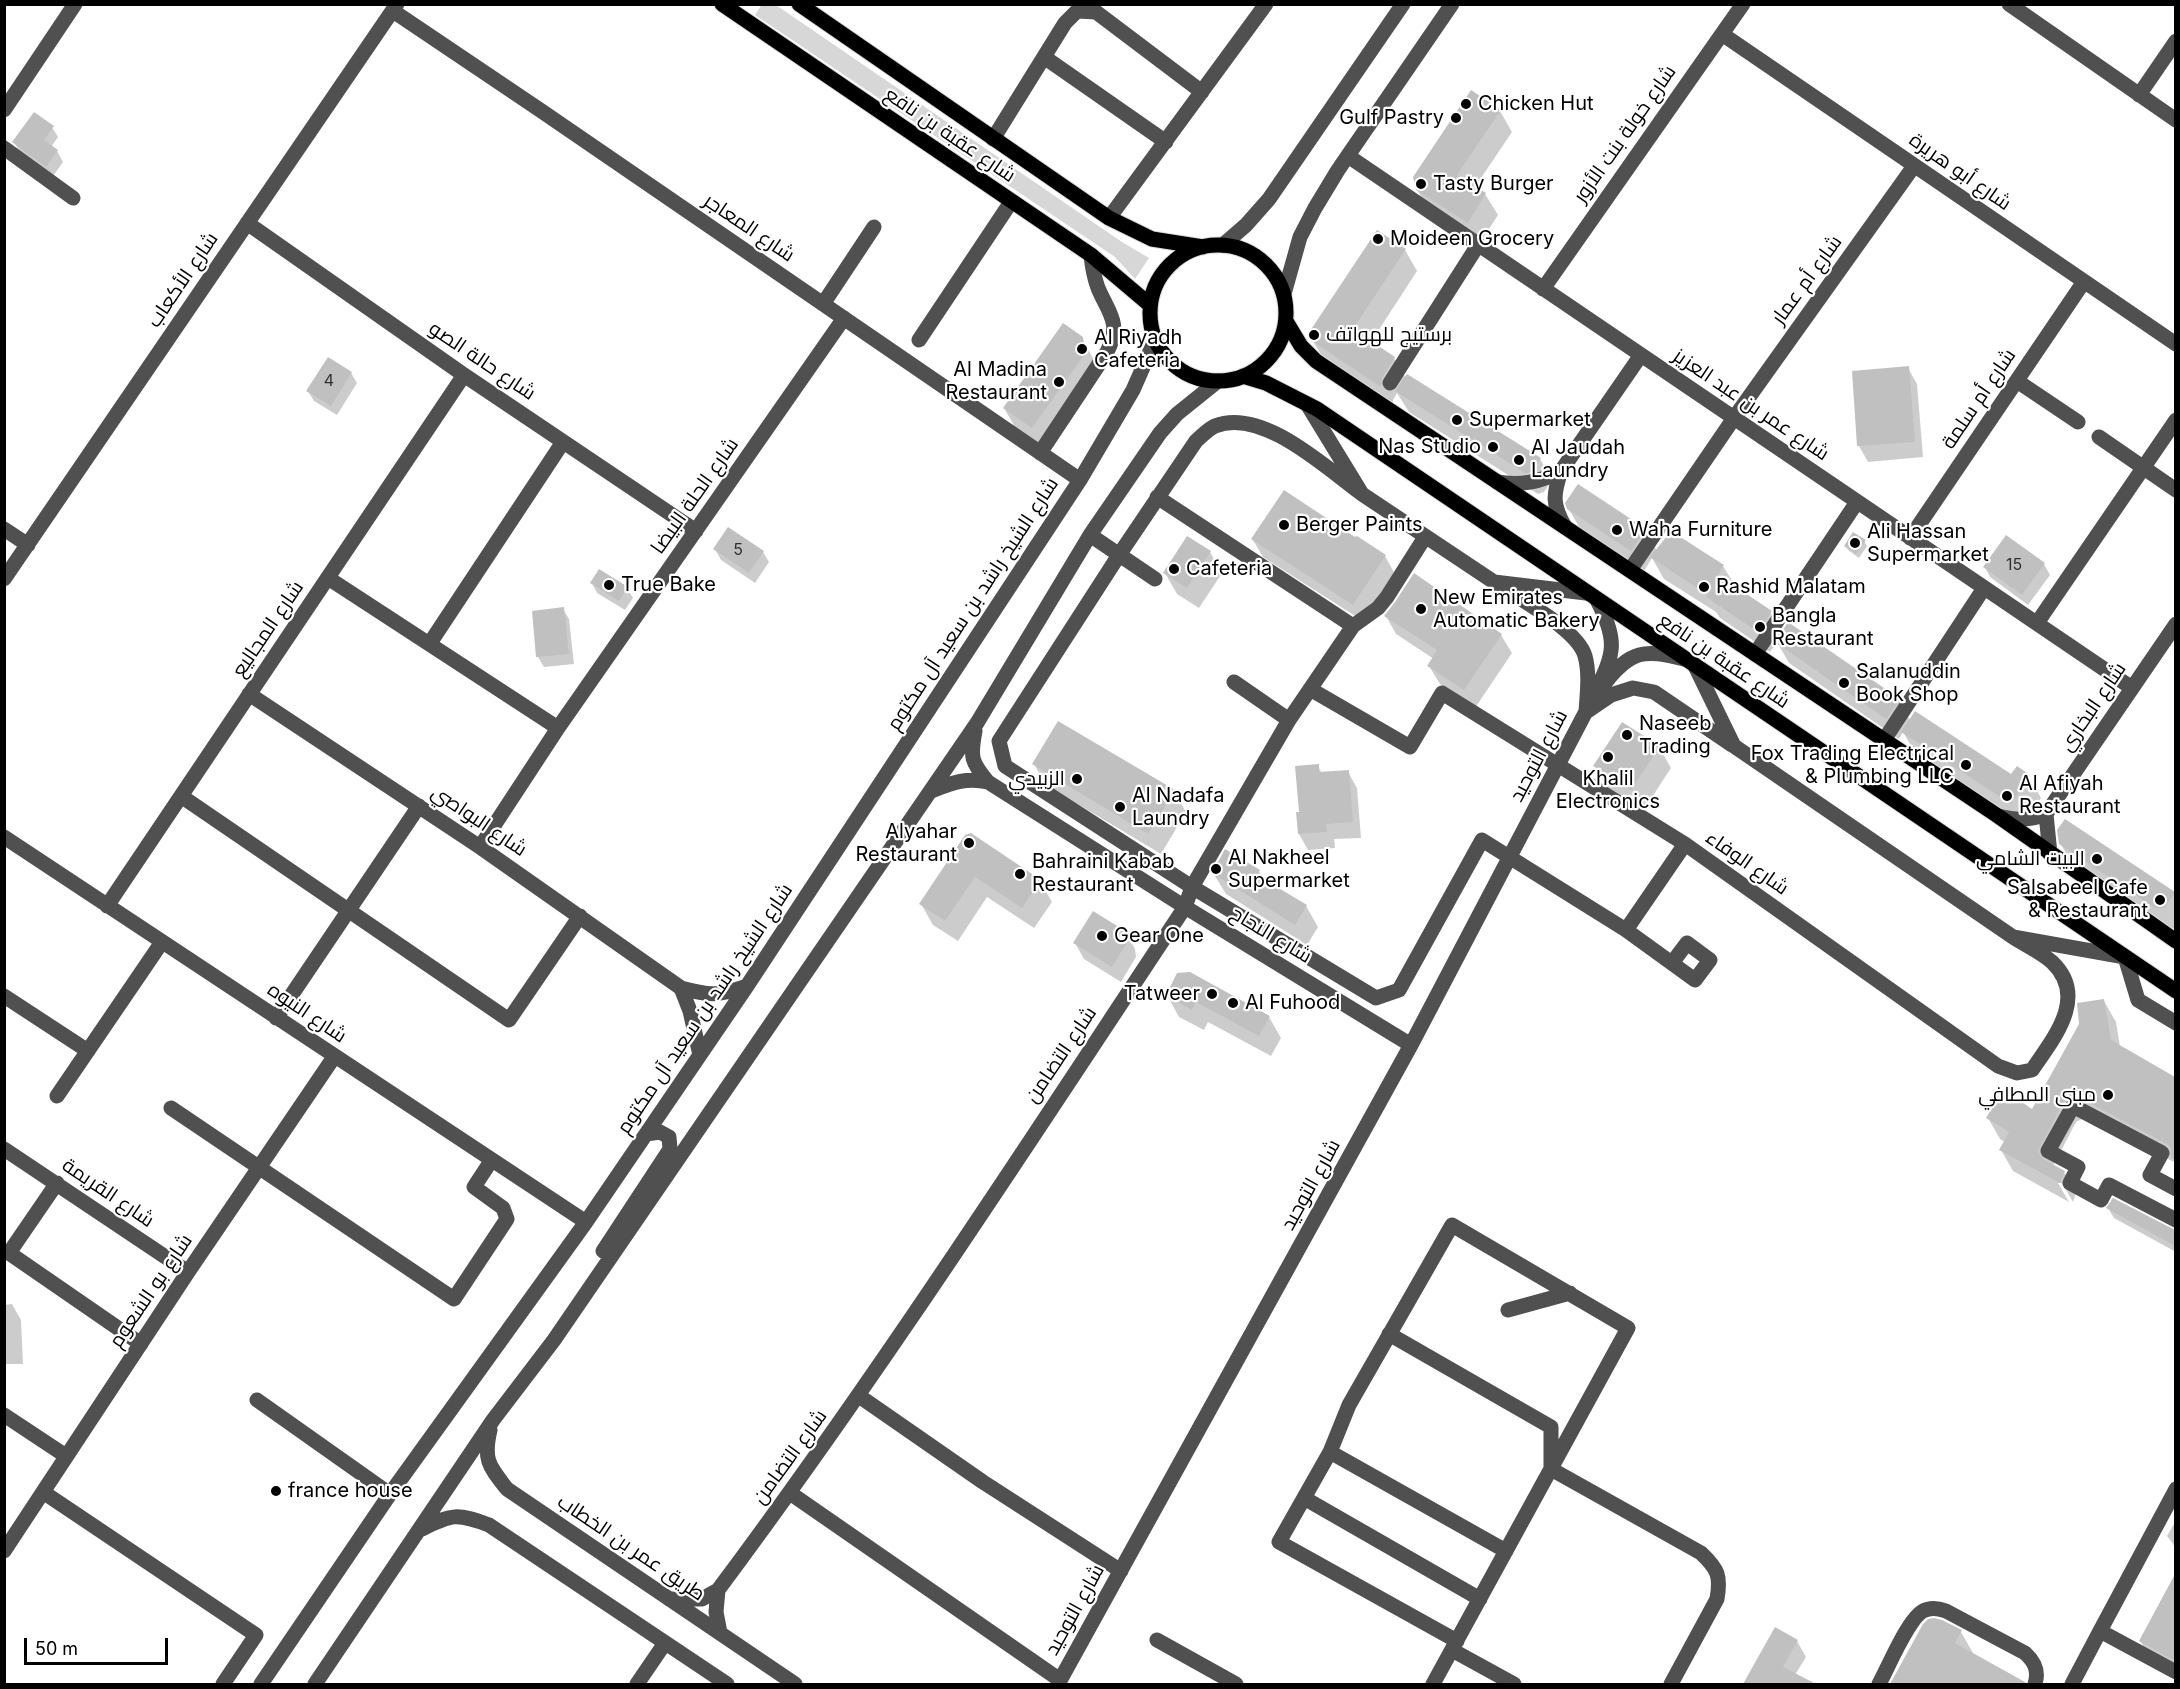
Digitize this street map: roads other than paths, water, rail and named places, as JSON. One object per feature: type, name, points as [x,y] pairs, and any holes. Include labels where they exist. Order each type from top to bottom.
[{"type":"main road","name":"شارع عقبة بن نافع","points":[[722,4],[1091,255],[1150,304]]},
{"type":"main road","name":"شارع عقبة بن نافع","points":[[799,4],[1110,218],[1152,239],[1203,247]]},
{"type":"main road","points":[[1223,245],[1254,256],[1268,266],[1284,294],[1286,321],[1281,339],[1272,355],[1259,368],[1243,376],[1218,381],[1199,378],[1180,370],[1166,357],[1155,340],[1150,322],[1150,304],[1155,288],[1168,267],[1188,252],[1203,247],[1223,245]]},
{"type":"main road","name":"شارع عقبة بن نافع","points":[[1286,321],[1300,346],[1316,361],[1998,816],[2175,940]]},
{"type":"main road","name":"شارع عقبة بن نافع","points":[[1243,376],[1266,384],[1307,404],[2175,991]]},
{"type":"street","points":[[4,110],[75,4]]},
{"type":"street","points":[[1110,218],[1266,4]]},
{"type":"street","points":[[1223,245],[1246,225],[1269,199],[1403,4]]},
{"type":"street","points":[[1284,294],[1300,237],[1315,208],[1452,4]]},
{"type":"street","name":"شارع خولة بنت الأزور","points":[[1543,289],[1743,4]]},
{"type":"street","points":[[2009,4],[2175,120]]},
{"type":"street","name":"شارع الأكعاب","points":[[4,579],[395,8]]},
{"type":"street","name":"شارع المعاجر","points":[[395,8],[1080,480]]},
{"type":"street","points":[[993,139],[1065,23],[1077,11],[1096,12],[1202,92]]},
{"type":"street","name":"شارع أبو هريرة","points":[[1722,34],[2175,344]]},
{"type":"street","points":[[2139,95],[2175,41]]},
{"type":"street","points":[[1044,57],[1166,142]]},
{"type":"street","points":[[4,148],[73,198]]},
{"type":"street","name":"شارع عمر بن عبد العزيز","points":[[1348,156],[2132,688]]},
{"type":"street","name":"شارع أم عمار","points":[[1630,570],[1734,418],[1914,166]]},
{"type":"street","points":[[919,340],[1011,202]]},
{"type":"street","name":"شارع حالة الصو","points":[[247,223],[464,375],[696,531]]},
{"type":"street","points":[[823,304],[874,227]]},
{"type":"street","points":[[1390,382],[1478,245]]},
{"type":"street","points":[[1040,453],[1107,352],[1113,337],[1114,321],[1098,287],[1091,255]]},
{"type":"street","name":"شارع أم سلمة","points":[[1910,538],[2083,283]]},
{"type":"street","name":"شارع الحلة البيضا","points":[[480,847],[558,728],[844,318]]},
{"type":"street","name":"شارع الشيخ راشد بن سعيد آل مكتوم","points":[[261,1684],[390,1494],[586,1222],[747,986],[1080,480],[1133,390],[1155,340]]},
{"type":"street","points":[[1565,527],[1556,510],[1554,490],[1561,471],[1641,356]]},
{"type":"street","name":"شارع المجاليع","points":[[107,906],[464,375]]},
{"type":"street","points":[[315,1684],[493,1420],[554,1340],[977,723],[1090,535],[1160,432],[1177,414],[1218,381]]},
{"type":"street","points":[[2017,381],[2078,422]]},
{"type":"street","points":[[1307,404],[1362,494]]},
{"type":"street","points":[[2037,623],[2175,420]]},
{"type":"street","points":[[1589,706],[1585,655],[1576,638],[1362,494],[1294,444],[1264,429],[1238,422],[1214,426],[1196,441],[1157,497],[999,741],[1005,766],[1192,887],[1376,998],[1399,990],[1482,840],[1509,859],[1626,930],[1672,963]]},
{"type":"street","points":[[2098,437],[2175,490]]},
{"type":"street","points":[[430,643],[563,442]]},
{"type":"street","points":[[1497,482],[1513,485],[1530,483],[1546,479],[1561,471]]},
{"type":"street","points":[[1157,497],[1353,626]]},
{"type":"street","points":[[1755,654],[1857,501]]},
{"type":"street","points":[[4,529],[28,545]]},
{"type":"street","points":[[1090,535],[1155,579]]},
{"type":"street","name":"شارع التضامن","points":[[718,1590],[860,1396],[1185,907],[1192,887],[1289,720],[1353,626],[1378,608],[1387,597],[1425,537]]},
{"type":"street","points":[[328,578],[558,728]]},
{"type":"street","points":[[1494,582],[1591,596]]},
{"type":"street","points":[[1884,740],[1984,588]]},
{"type":"street","name":"شارع التوحيد","points":[[1059,1682],[1411,1045],[1589,706],[1608,666],[1613,644],[1609,623],[1591,596]]},
{"type":"street","name":"شارع البخاري","points":[[2046,814],[2175,624]]},
{"type":"street","name":"شارع التوحيد","points":[[1589,706],[1613,673],[1635,655],[1656,652],[1689,662]]},
{"type":"street","points":[[1689,662],[1734,746]]},
{"type":"street","points":[[1234,682],[1289,720]]},
{"type":"street","name":"شارع الوفاء","points":[[1310,689],[1410,747],[1442,693],[1685,844],[1998,1066],[2017,1073],[2032,1070],[2060,1029],[2067,1005],[2068,986],[2053,963],[1654,692],[1633,688],[1611,695],[1589,706]]},
{"type":"street","name":"شارع البواصي","points":[[249,694],[480,847],[681,988],[706,995],[724,994],[747,986]]},
{"type":"street","name":"شارع النجاح","points":[[977,723],[971,749],[973,764],[988,782],[1185,907],[1411,1045]]},
{"type":"street","points":[[931,791],[972,778],[988,782]]},
{"type":"street","points":[[181,796],[508,1020],[580,916]]},
{"type":"street","points":[[276,1018],[419,806]]},
{"type":"street","points":[[1998,816],[2023,820],[2036,819],[2046,814],[2050,854]]},
{"type":"street","name":"شارع النيوه","points":[[4,837],[586,1222]]},
{"type":"street","points":[[1626,930],[1685,844]]},
{"type":"street","points":[[2013,937],[2125,957],[2138,999],[2175,1023]]},
{"type":"street","points":[[57,1096],[162,942]]},
{"type":"street","points":[[681,988],[690,1011],[700,1055]]},
{"type":"street","points":[[4,996],[88,1051]]},
{"type":"street","name":"شارع بو الشعوم","points":[[4,1551],[188,1272],[334,1057]]},
{"type":"street","points":[[2175,1189],[2150,1175],[2162,1153],[2073,1106],[2048,1151],[2078,1167],[2070,1184],[2101,1200],[2109,1185],[2175,1220]]},
{"type":"street","points":[[171,1108],[454,1299],[507,1219],[503,1208],[474,1187],[491,1161]]},
{"type":"street","points":[[2175,1198],[2139,1179],[2151,1157],[2076,1116],[2059,1148],[2089,1164],[2080,1180],[2098,1190],[2106,1174],[2175,1212]]},
{"type":"street","points":[[554,1340],[607,1244],[670,1149],[669,1137],[660,1132],[646,1134]]},
{"type":"street","name":"شارع القريمة","points":[[4,1149],[188,1272]]},
{"type":"street","points":[[57,1184],[9,1253],[141,1344]]},
{"type":"street","points":[[1433,1684],[1454,1646],[1480,1599],[1628,1328],[1452,1225],[1348,1405],[1330,1452],[1279,1542],[1454,1646],[1514,1684]]},
{"type":"street","points":[[1508,1310],[1570,1293]]},
{"type":"street","points":[[1389,1334],[1551,1427],[1551,1469]]},
{"type":"street","points":[[860,1396],[983,1482],[1121,1571]]},
{"type":"street","points":[[257,1400],[390,1494]]},
{"type":"street","points":[[4,1414],[66,1456]]},
{"type":"street","name":"طريق عمر بن الخطاب","points":[[493,1420],[486,1456],[493,1471],[507,1489],[795,1684]]},
{"type":"street","points":[[1330,1452],[1506,1551]]},
{"type":"street","points":[[1551,1469],[1701,1553],[1714,1566],[1720,1584],[1717,1599],[1671,1684]]},
{"type":"street","points":[[2072,1684],[2175,1489]]},
{"type":"street","points":[[43,1492],[256,1635],[223,1684]]},
{"type":"street","points":[[790,1493],[1059,1682]]},
{"type":"street","points":[[1304,1498],[1480,1599]]},
{"type":"street","points":[[419,1530],[447,1516],[468,1517],[489,1525],[727,1684]]},
{"type":"street","points":[[669,1599],[702,1599],[718,1590]]},
{"type":"street","points":[[718,1590],[716,1612],[720,1633]]},
{"type":"street","points":[[1879,1684],[1912,1621],[1920,1612],[1933,1608],[1946,1611],[2025,1653],[2031,1658],[2037,1671],[2035,1684]]},
{"type":"street","points":[[2100,1631],[2175,1672]]},
{"type":"street","points":[[1157,1640],[1236,1684]]},
{"type":"street","points":[[637,1684],[665,1643]]},
{"type":"street","points":[[773,1684],[781,1682],[795,1684]]},
{"type":"place","name":"Chicken Hut","points":[[1466,104]]},
{"type":"place","name":"Gulf Pastry","points":[[1456,118]]},
{"type":"place","name":"Tasty Burger","points":[[1421,184]]},
{"type":"place","name":"Moideen Grocery","points":[[1378,239]]},
{"type":"place","name":"برستيج للهواتف","points":[[1314,335]]},
{"type":"place","name":"Al Riyadh Cafeteria","points":[[1082,349]]},
{"type":"place","name":"Al Madina Restaurant","points":[[1059,382]]},
{"type":"place","name":"Supermarket","points":[[1457,420]]},
{"type":"place","name":"Nas Studio","points":[[1493,447]]},
{"type":"place","name":"Al Jaudah Laundry","points":[[1519,460]]},
{"type":"place","name":"Berger Paints","points":[[1284,525]]},
{"type":"place","name":"Waha Furniture","points":[[1617,530]]},
{"type":"place","name":"Ali Hassan Supermarket","points":[[1855,543]]},
{"type":"place","name":"Cafeteria","points":[[1174,569]]},
{"type":"place","name":"True Bake","points":[[609,585]]},
{"type":"place","name":"Rashid Malatam","points":[[1704,587]]},
{"type":"place","name":"New Emirates Automatic Bakery","points":[[1421,609]]},
{"type":"place","name":"Bangla Restaurant","points":[[1760,627]]},
{"type":"place","name":"Salanuddin Book Shop","points":[[1844,683]]},
{"type":"place","name":"Naseeb Trading","points":[[1627,735]]},
{"type":"place","name":"Khalil Electronics","points":[[1608,757]]},
{"type":"place","name":"Fox Trading Electrical & Plumbing LLC","points":[[1966,765]]},
{"type":"place","name":"الزبيدي","points":[[1077,779]]},
{"type":"place","name":"Al Afiyah Restaurant","points":[[2007,796]]},
{"type":"place","name":"Al Nadafa Laundry","points":[[1120,807]]},
{"type":"place","name":"Alyahar Restaurant","points":[[969,843]]},
{"type":"place","name":"البيت الشامي","points":[[2097,859]]},
{"type":"place","name":"Al Nakheel Supermarket","points":[[1216,869]]},
{"type":"place","name":"Bahraini Kabab Restaurant","points":[[1020,874]]},
{"type":"place","name":"Salsabeel Cafe & Restaurant","points":[[2160,900]]},
{"type":"place","name":"Gear One","points":[[1102,936]]},
{"type":"place","name":"Tatweer","points":[[1212,994]]},
{"type":"place","name":"Al Fuhood","points":[[1233,1003]]},
{"type":"place","name":"مبنى المطافي","points":[[2108,1095]]},
{"type":"place","name":"france house","points":[[276,1491]]}]
